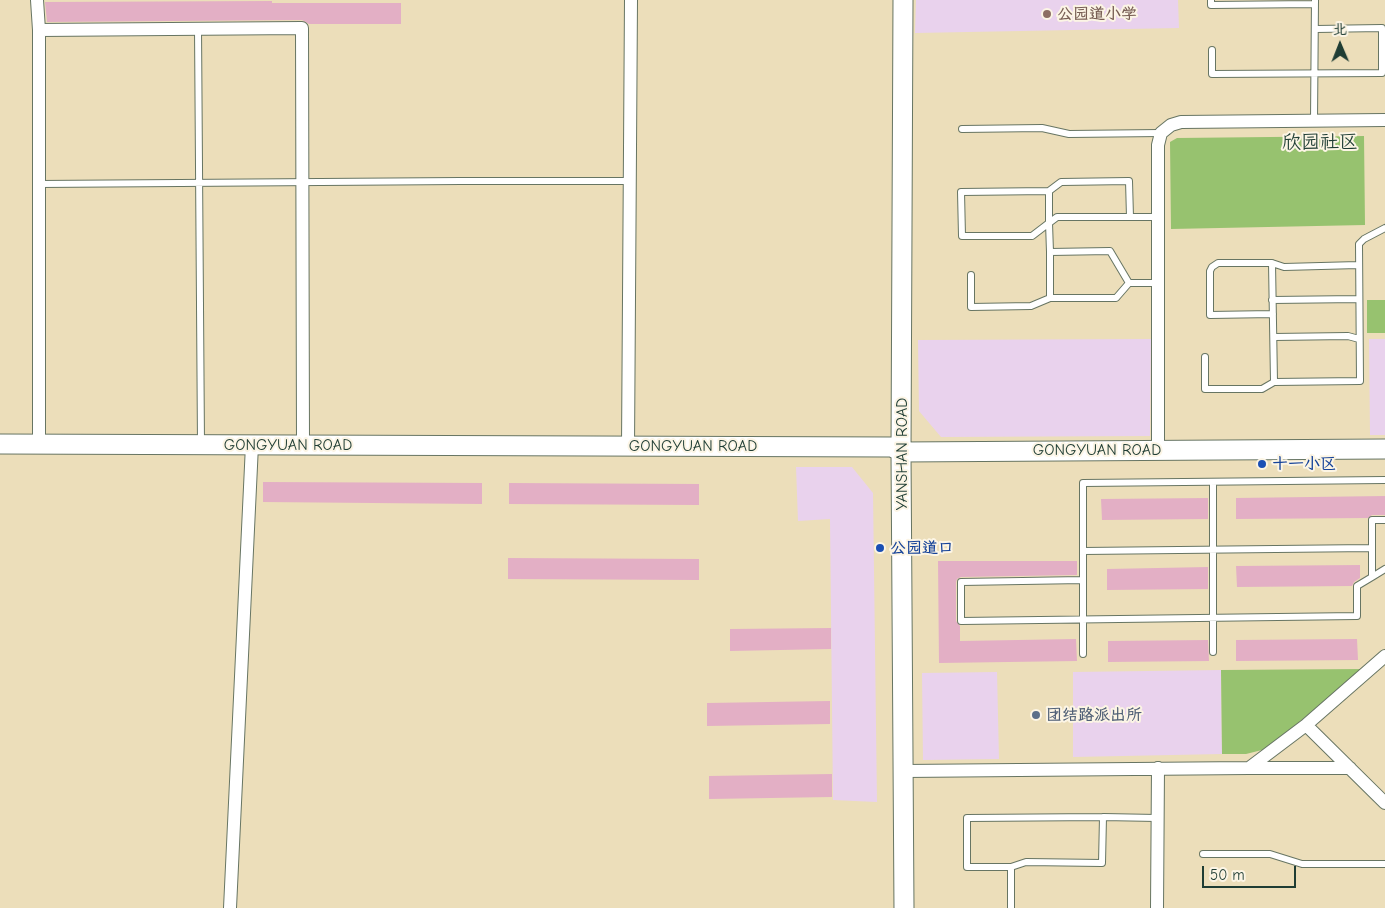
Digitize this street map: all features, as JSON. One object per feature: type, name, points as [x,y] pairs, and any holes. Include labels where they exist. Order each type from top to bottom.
[{"type":"main road","name":"YANSHAN ROAD","points":[[892,0],[897,449],[904,771],[904,908]]},
{"type":"main road","name":"YANSHAN ROAD","points":[[894,908],[897,449],[903,0]]},
{"type":"main road","name":"GONGYUAN ROAD","points":[[0,444],[1158,450],[1385,449]]},
{"type":"street","points":[[37,0],[39,30],[39,445]]},
{"type":"street","points":[[628,446],[631,0]]},
{"type":"street","points":[[39,30],[302,28],[303,446]]},
{"type":"street","points":[[1158,450],[1158,145],[1162,133],[1171,125],[1181,122],[1385,120]]},
{"type":"street","points":[[230,908],[252,445]]},
{"type":"street","points":[[1249,768],[1306,725],[1385,656]]},
{"type":"street","points":[[1306,725],[1385,802]]},
{"type":"street","points":[[1157,908],[1158,768]]},
{"type":"street","points":[[904,771],[1350,768]]},
{"type":"lane","points":[[1211,0],[1211,5],[1315,2],[1314,121]]},
{"type":"lane","points":[[198,28],[201,445]]},
{"type":"lane","points":[[1212,50],[1212,74],[1382,73],[1382,28],[1316,29]]},
{"type":"lane","points":[[962,129],[1042,128],[1069,134],[1162,133]]},
{"type":"lane","points":[[39,184],[461,180],[630,181]]},
{"type":"lane","points":[[1130,217],[1129,181],[1061,182],[1049,191],[961,192],[962,236],[1032,236],[1057,217],[1130,217],[1158,217]]},
{"type":"lane","points":[[1049,191],[1050,298]]},
{"type":"lane","points":[[1205,357],[1205,389],[1262,389],[1274,382],[1360,381],[1359,244],[1364,239],[1385,228]]},
{"type":"lane","points":[[1050,252],[1110,251],[1129,283]]},
{"type":"lane","points":[[1273,314],[1210,315],[1210,271],[1212,267],[1218,263],[1272,263],[1284,267],[1358,265]]},
{"type":"lane","points":[[1272,263],[1274,382]]},
{"type":"lane","points":[[971,275],[971,307],[1031,306],[1050,298],[1116,298],[1129,283],[1158,283]]},
{"type":"lane","points":[[1272,300],[1359,299]]},
{"type":"lane","points":[[1274,337],[1348,336],[1359,339]]},
{"type":"lane","points":[[1083,654],[1083,483],[1385,480]]},
{"type":"lane","points":[[1213,482],[1213,652]]},
{"type":"lane","points":[[1372,577],[1372,520],[1385,520]]},
{"type":"lane","points":[[1083,551],[1372,548]]},
{"type":"lane","points":[[1083,580],[961,582],[961,621],[1357,616],[1357,586],[1385,569]]},
{"type":"lane","points":[[1103,817],[1102,862],[1026,862],[1011,867],[967,867],[967,818],[1103,817],[1157,818]]},
{"type":"lane","points":[[1203,854],[1270,854],[1302,864],[1385,864]]},
{"type":"lane","points":[[1011,867],[1011,908]]},
{"type":"shaded area","name":"公园道小学","points":[[916,0],[1178,0],[1179,28],[915,33]]},
{"type":"shaded area","points":[[1151,339],[1150,436],[941,437],[919,411],[918,340]]},
{"type":"shaded area","points":[[1369,339],[1385,339],[1385,435],[1370,435]]},
{"type":"shaded area","points":[[796,467],[852,467],[873,493],[877,802],[833,800],[830,519],[798,521]]},
{"type":"shaded area","points":[[1221,670],[1222,754],[1073,757],[1073,672]]},
{"type":"shaded area","points":[[997,672],[999,759],[923,760],[922,673]]},
{"type":"green space","points":[[1364,136],[1365,225],[1171,229],[1170,142],[1177,138]]},
{"type":"green space","points":[[1367,300],[1385,300],[1385,333],[1367,333]]},
{"type":"green space","points":[[1364,669],[1266,749],[1246,754],[1222,754],[1221,670]]},
{"type":"building","points":[[272,1],[272,3],[401,3],[401,24],[309,24],[302,20],[47,22],[45,2]]},
{"type":"building","points":[[263,482],[482,483],[482,504],[263,502]]},
{"type":"building","points":[[509,483],[699,484],[699,505],[509,504]]},
{"type":"building","points":[[1385,496],[1385,515],[1372,515],[1368,518],[1236,519],[1236,498]]},
{"type":"building","points":[[1208,498],[1208,519],[1102,520],[1101,499]]},
{"type":"building","points":[[508,558],[699,559],[699,580],[508,579]]},
{"type":"building","points":[[938,561],[1077,561],[1077,575],[961,577],[956,582],[956,621],[960,626],[960,641],[1076,639],[1077,661],[939,663]]},
{"type":"building","points":[[1360,565],[1360,578],[1352,586],[1237,587],[1236,566]]},
{"type":"building","points":[[1208,567],[1208,589],[1107,590],[1107,569]]},
{"type":"building","points":[[831,628],[831,649],[730,651],[730,629]]},
{"type":"building","points":[[1357,639],[1358,660],[1236,661],[1236,640]]},
{"type":"building","points":[[1208,640],[1209,661],[1108,662],[1108,641]]},
{"type":"building","points":[[830,701],[830,724],[707,726],[707,703]]},
{"type":"building","points":[[832,774],[832,797],[709,799],[709,776]]},
{"type":"place","name":"公园道小学","points":[[1047,14]]},
{"type":"place","name":"十一小区","points":[[1262,464]]},
{"type":"place","name":"公园道口","points":[[880,548]]},
{"type":"place","name":"团结路派出所","points":[[1036,715]]},
{"type":"district","name":"欣园社区","points":[[1320,143]]}]
